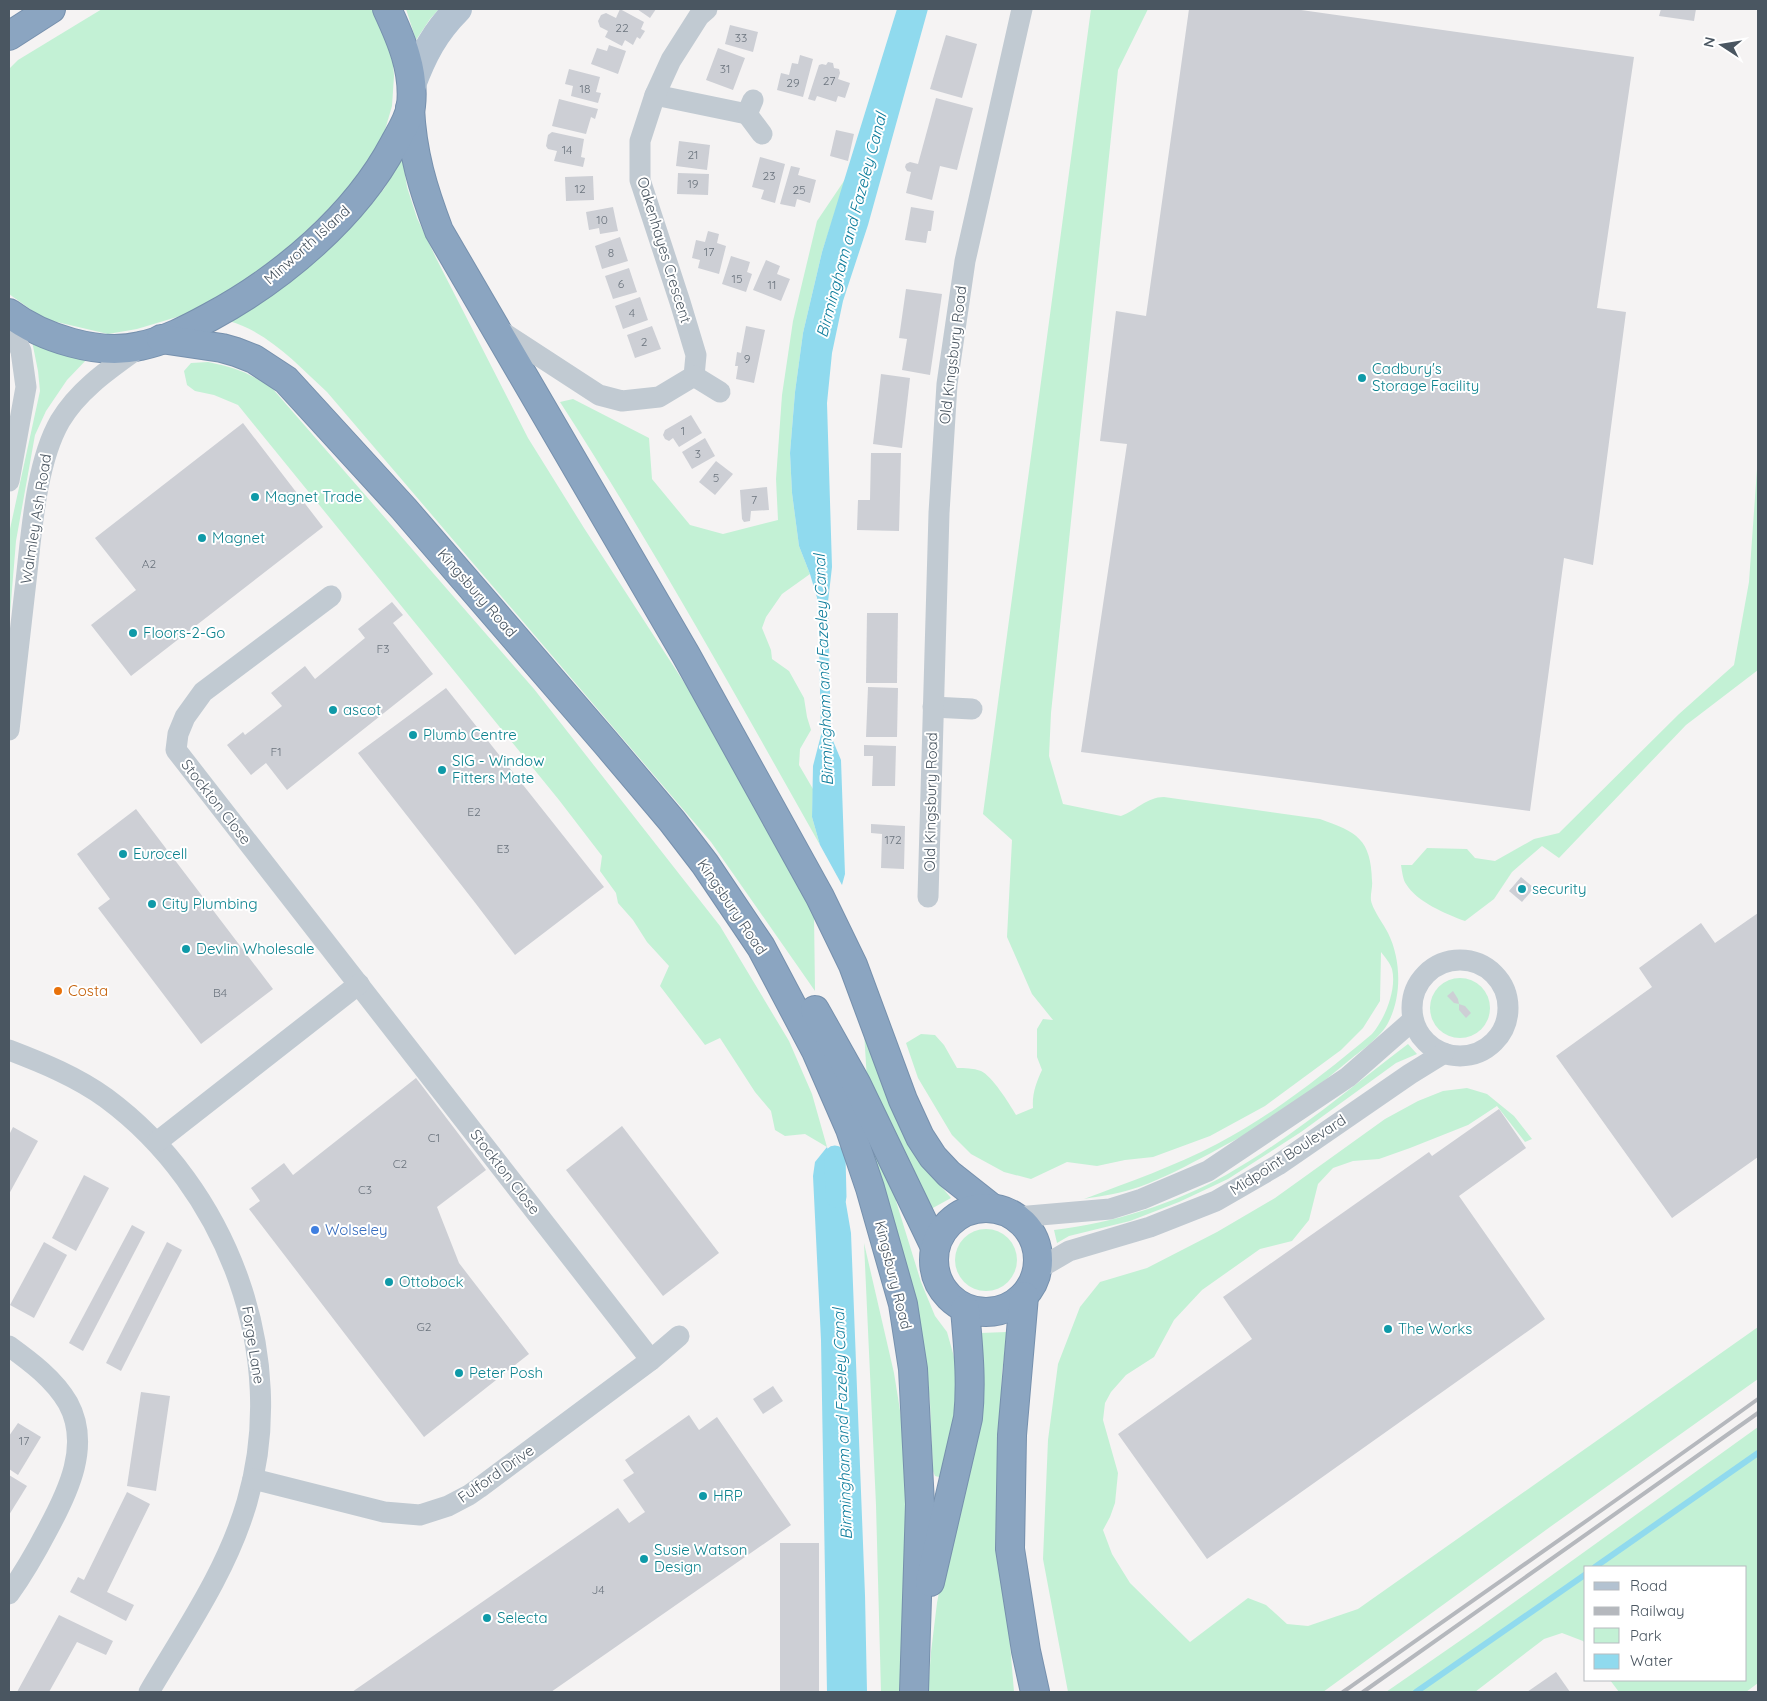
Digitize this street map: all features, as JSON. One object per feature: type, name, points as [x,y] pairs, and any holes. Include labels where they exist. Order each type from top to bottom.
[{"type":"highway","points":[[9,36],[51,9]]},
{"type":"highway","points":[[387,9],[403,44],[411,97],[411,134],[416,162],[425,194],[439,231],[686,655],[820,896],[853,964],[903,1100],[920,1137],[933,1157],[948,1174],[1026,1225],[1032,1235],[1039,1257],[1034,1284],[1012,1306],[997,1312],[980,1313],[965,1308],[953,1301],[943,1290],[936,1277],[935,1247],[941,1233],[950,1221],[963,1213],[977,1208],[1004,1212]]},
{"type":"highway","name":"Minworth Island","points":[[9,313],[35,329],[67,341],[109,349],[150,343],[188,330],[254,292],[292,263],[353,204],[378,173],[400,133],[411,97]]},
{"type":"highway","name":"Kingsbury Road","points":[[150,343],[222,348],[254,359],[286,380],[404,509],[672,821],[705,864],[761,947],[816,1051],[850,1130],[870,1188],[903,1304],[913,1369],[920,1504],[914,1692]]},
{"type":"highway","points":[[761,947],[791,976],[817,1012],[856,1083],[935,1247]]},
{"type":"highway","points":[[1024,1296],[1012,1435],[1010,1549],[1026,1651],[1035,1692]]},
{"type":"highway","points":[[917,1638],[968,1418],[970,1368],[965,1308]]},
{"type":"main road","points":[[411,97],[424,54],[446,21],[458,9]]},
{"type":"street","name":"Oakenhayes Crescent","points":[[694,376],[696,355],[640,180],[640,141],[655,95],[671,60],[699,16],[707,9]]},
{"type":"street","name":"Old Kingsbury Road","points":[[928,897],[939,513],[947,384],[965,261],[1022,9]]},
{"type":"street","points":[[655,95],[750,107],[762,134]]},
{"type":"street","name":"Walmley Ash Road","points":[[9,324],[21,351],[26,386],[9,481]]},
{"type":"street","points":[[496,329],[599,395],[622,401],[659,398],[694,376],[720,392]]},
{"type":"street","name":"Walmley Ash Road","points":[[9,730],[31,538],[48,444],[61,420],[81,393],[150,343]]},
{"type":"street","name":"Stockton Close","points":[[332,596],[203,692],[185,717],[178,734],[176,750],[651,1360]]},
{"type":"street","points":[[933,707],[972,709]]},
{"type":"street","points":[[1453,960],[1468,960],[1478,963],[1488,969],[1504,989],[1507,1002],[1507,1016],[1502,1030],[1494,1042],[1483,1050],[1470,1055],[1457,1056],[1444,1053],[1430,1045],[1420,1034],[1413,1020],[1413,997],[1418,983],[1427,972],[1439,964],[1453,960]]},
{"type":"street","points":[[157,1142],[359,984]]},
{"type":"street","name":"Midpoint Boulevard","points":[[1004,1212],[1110,1209],[1142,1199],[1208,1172],[1348,1077],[1413,1020]]},
{"type":"street","name":"Forge Lane","points":[[9,1050],[58,1070],[86,1085],[108,1099],[157,1142],[206,1208],[222,1239],[245,1295],[255,1337],[260,1387],[260,1423],[253,1479],[241,1523],[205,1599],[149,1692]]},
{"type":"street","name":"Midpoint Boulevard","points":[[1038,1269],[1069,1250],[1150,1227],[1216,1201],[1278,1165],[1410,1074],[1444,1053]]},
{"type":"street","name":"Fulford Drive","points":[[253,1479],[384,1512],[420,1515],[439,1509],[469,1495],[651,1360],[679,1336]]},
{"type":"street","points":[[9,1346],[51,1380],[68,1404],[75,1424],[78,1445],[71,1482],[62,1503],[28,1568],[9,1594]]},
{"type":"green space","points":[[102,9],[375,9],[392,49],[394,76],[392,106],[383,137],[354,184],[299,238],[260,273],[187,314],[137,329],[108,334],[44,319],[9,294],[9,69],[18,60]]},
{"type":"green space","points":[[406,9],[439,9],[416,40]]},
{"type":"green space","points":[[1091,9],[1148,9],[1118,70],[1051,713],[1049,756],[1063,804],[1121,816],[1147,801],[1164,797],[1320,819],[1344,828],[1360,839],[1369,855],[1372,884],[1371,901],[1392,943],[1397,965],[1398,989],[1393,1011],[1381,1033],[1370,1044],[1283,1112],[1251,1132],[1158,1180],[1126,1191],[1084,1199],[1201,1152],[1238,1133],[1278,1107],[1372,1034],[1389,1003],[1393,985],[1392,969],[1381,952],[1380,1001],[1363,1028],[1341,1050],[1265,1106],[1210,1136],[1153,1157],[1097,1166],[1067,1162],[1031,1179],[1004,1172],[971,1154],[952,1135],[918,1078],[906,1043],[921,1034],[935,1035],[944,1045],[957,1068],[975,1069],[990,1078],[1016,1115],[1033,1108],[1035,1089],[1042,1070],[1037,1057],[1037,1029],[1043,1019],[1053,1020],[1032,994],[1007,937],[1012,840],[983,814]]},
{"type":"green space","points":[[402,156],[407,187],[417,218],[528,438],[700,707],[814,914],[815,991],[711,842],[327,392],[270,341],[243,326],[229,321],[352,223],[384,189]]},
{"type":"green space","points":[[846,178],[822,252],[803,333],[795,392],[790,453],[792,493],[799,546],[810,574],[782,594],[766,617],[762,628],[771,650],[772,659],[789,671],[804,698],[811,730],[800,749],[799,765],[813,789],[812,817],[820,845],[661,566],[560,402],[573,399],[649,438],[652,479],[690,525],[723,534],[778,520],[776,479],[782,395],[793,321],[817,221]]},
{"type":"green space","points":[[32,341],[87,359],[67,380],[46,411],[35,435],[16,541],[9,626],[10,529],[40,391]]},
{"type":"green space","points":[[208,362],[242,371],[272,388],[534,689],[720,926],[789,1041],[812,1094],[827,1147],[805,1134],[785,1136],[775,1130],[771,1111],[755,1092],[720,1038],[705,1045],[660,986],[669,966],[647,942],[633,920],[618,903],[616,893],[600,871],[602,856],[559,800],[238,405],[214,395],[195,391],[187,385],[184,371],[191,363]]},
{"type":"green space","points":[[1758,455],[1758,670],[1686,725],[1559,858],[1542,846],[1512,872],[1494,899],[1465,921],[1424,902],[1405,882],[1401,865],[1412,865],[1427,848],[1467,849],[1475,858],[1495,861],[1534,839],[1559,833],[1679,714],[1734,665],[1749,582]]},
{"type":"green space","points":[[1460,978],[1477,983],[1485,991],[1490,1008],[1485,1025],[1477,1033],[1460,1038],[1443,1033],[1435,1025],[1430,1008],[1435,991],[1443,983]]},
{"type":"green space","points":[[863,1015],[918,1159],[951,1198],[931,1209],[867,1080]]},
{"type":"green space","points":[[1408,1044],[1417,1054],[1396,1063],[1301,1132],[1228,1179],[1179,1202],[1130,1221],[1069,1236],[1057,1243],[1054,1230],[1099,1223],[1143,1211],[1185,1195],[1226,1175],[1297,1129]]},
{"type":"green space","points":[[1467,1088],[1487,1094],[1514,1116],[1532,1139],[1525,1142],[1497,1106],[1468,1125],[1410,1148],[1379,1159],[1353,1161],[1333,1168],[1318,1184],[1309,1220],[1292,1241],[1260,1249],[1202,1290],[1174,1320],[1154,1357],[1126,1375],[1111,1392],[1105,1403],[1103,1420],[1118,1473],[1115,1503],[1103,1530],[1112,1554],[1130,1583],[1190,1642],[1248,1598],[1266,1605],[1287,1624],[1308,1626],[1358,1609],[1758,1327],[1758,1379],[1323,1692],[1068,1692],[1043,1559],[1048,1440],[1058,1364],[1080,1307],[1100,1282],[1147,1268],[1217,1232],[1275,1198],[1385,1119],[1418,1101],[1443,1091]]},
{"type":"green space","points":[[856,1102],[897,1196],[896,1201],[921,1282],[935,1316],[947,1332],[956,1364],[959,1391],[944,1474],[939,1477],[935,1476],[933,1471],[930,1403],[925,1353],[903,1256],[885,1189],[869,1150]]},
{"type":"green space","points":[[986,1229],[1003,1234],[1008,1238],[1012,1243],[1017,1260],[1012,1277],[1008,1282],[1003,1286],[986,1291],[969,1286],[964,1282],[960,1277],[955,1260],[960,1243],[964,1238],[969,1234]]},
{"type":"green space","points":[[864,1243],[894,1373],[907,1454],[904,1692],[881,1692],[876,1505]]},
{"type":"green space","points":[[1007,1332],[1002,1373],[997,1482],[1000,1561],[1006,1595],[1014,1692],[928,1692],[937,1603],[955,1508],[982,1401],[984,1364],[980,1333]]},
{"type":"green space","points":[[1758,1427],[1758,1683],[1746,1692],[1619,1692],[1611,1681],[1747,1681],[1747,1566],[1584,1566],[1584,1642],[1562,1633],[1544,1639],[1475,1692],[1386,1692]]},
{"type":"water","points":[[897,9],[928,9],[868,225],[843,301],[832,353],[827,403],[832,567],[828,602],[831,736],[841,760],[845,874],[842,885],[820,845],[812,817],[813,766],[821,735],[818,601],[799,546],[792,493],[790,453],[795,392],[803,333],[822,252]]},
{"type":"water","points":[[827,1147],[844,1192],[851,1233],[867,1692],[827,1692],[821,1340],[813,1176],[815,1162]]},
{"type":"building","points":[[620,9],[644,22],[641,29],[645,31],[640,39],[637,37],[633,45],[625,40],[622,46],[605,37],[608,31],[600,27],[598,21],[601,15],[606,13],[616,18]]},
{"type":"building","points":[[637,9],[656,9],[650,18]]},
{"type":"building","name":"Cadbury's Storage Facility","points":[[1189,9],[1294,9],[1634,57],[1597,308],[1626,312],[1593,565],[1564,558],[1530,811],[1081,752],[1127,444],[1100,441],[1116,311],[1146,316]]},
{"type":"building","points":[[1661,9],[1696,9],[1694,21],[1659,16]]},
{"type":"building","points":[[730,25],[758,32],[753,52],[725,44]]},
{"type":"building","points":[[946,35],[977,44],[962,98],[930,89]]},
{"type":"building","points":[[609,45],[626,51],[618,74],[591,64],[597,48],[607,51]]},
{"type":"building","points":[[718,48],[745,58],[733,90],[706,80]]},
{"type":"building","points":[[800,55],[813,59],[803,97],[777,90],[781,73],[789,75],[792,63],[798,64]]},
{"type":"building","points":[[828,62],[833,63],[834,68],[839,69],[838,79],[850,83],[845,98],[838,96],[836,102],[817,96],[815,101],[808,99],[819,65],[826,65]]},
{"type":"building","points":[[569,69],[600,77],[596,92],[601,93],[598,103],[571,96],[573,86],[565,84]]},
{"type":"building","points":[[936,98],[973,108],[957,170],[940,166],[932,200],[906,193],[911,172],[907,171],[905,167],[910,162],[918,164]]},
{"type":"building","points":[[559,99],[598,109],[595,119],[591,117],[586,134],[552,126]]},
{"type":"building","points":[[836,130],[854,134],[848,161],[830,156]]},
{"type":"building","points":[[552,132],[584,139],[581,157],[585,158],[583,167],[554,161],[557,151],[548,149],[546,146],[548,135]]},
{"type":"building","points":[[679,141],[710,145],[707,170],[676,166]]},
{"type":"building","points":[[760,157],[785,164],[775,203],[761,199],[764,190],[752,187]]},
{"type":"building","points":[[791,166],[800,168],[798,175],[816,180],[810,203],[797,199],[795,207],[780,204]]},
{"type":"building","points":[[678,173],[709,174],[708,195],[677,194]]},
{"type":"building","points":[[593,176],[594,200],[566,201],[565,177]]},
{"type":"building","points":[[613,207],[618,231],[600,234],[599,228],[589,230],[586,212]]},
{"type":"building","points":[[911,207],[934,211],[931,231],[928,231],[926,243],[905,240]]},
{"type":"building","points":[[708,231],[719,234],[717,243],[726,246],[719,274],[698,268],[700,260],[692,258],[696,240],[705,242]]},
{"type":"building","points":[[620,237],[628,261],[602,269],[595,246]]},
{"type":"building","points":[[731,256],[750,262],[747,272],[752,274],[746,292],[722,284]]},
{"type":"building","points":[[766,260],[780,266],[777,274],[790,279],[781,301],[753,290]]},
{"type":"building","points":[[629,268],[637,292],[613,299],[605,276]]},
{"type":"building","points":[[906,289],[942,294],[930,375],[902,370],[907,339],[899,338]]},
{"type":"building","points":[[640,297],[648,320],[623,329],[615,306]]},
{"type":"building","points":[[652,326],[661,349],[635,358],[627,335]]},
{"type":"building","points":[[746,326],[765,330],[754,383],[736,379],[738,366],[735,366],[737,352],[741,353]]},
{"type":"building","points":[[881,374],[910,378],[902,448],[873,444]]},
{"type":"building","points":[[691,415],[702,433],[679,447],[673,438],[669,441],[665,439],[663,435],[665,430]]},
{"type":"building","points":[[243,423],[323,527],[131,676],[91,625],[136,590],[95,538]]},
{"type":"building","points":[[705,438],[715,456],[692,469],[682,452]]},
{"type":"building","points":[[871,453],[901,453],[899,531],[857,530],[858,500],[870,500]]},
{"type":"building","points":[[716,461],[733,474],[715,495],[699,482]]},
{"type":"building","points":[[767,487],[769,510],[751,511],[750,521],[744,522],[742,519],[740,490]]},
{"type":"building","points":[[392,602],[403,615],[393,623],[433,674],[287,790],[266,763],[251,775],[227,745],[243,732],[245,735],[282,706],[271,693],[305,666],[315,679],[365,638],[358,629]]},
{"type":"building","points":[[867,613],[898,613],[897,683],[866,683]]},
{"type":"building","points":[[868,687],[898,688],[897,737],[866,737]]},
{"type":"building","points":[[446,688],[604,887],[515,955],[358,753]]},
{"type":"building","points":[[864,745],[896,746],[895,786],[872,786],[873,756],[864,756]]},
{"type":"building","points":[[136,809],[273,989],[201,1044],[98,908],[110,899],[77,854]]},
{"type":"building","points":[[871,824],[905,826],[904,869],[881,868],[882,834],[871,833]]},
{"type":"building","name":"security","points":[[1521,877],[1534,888],[1522,902],[1509,891]]},
{"type":"building","points":[[1758,913],[1758,1157],[1672,1218],[1556,1056],[1652,987],[1639,968],[1701,923],[1715,943]]},
{"type":"building","points":[[1453,991],[1459,1004],[1454,1003],[1447,996]]},
{"type":"building","points":[[1459,1004],[1465,1006],[1471,1013],[1466,1018],[1459,1010]]},
{"type":"building","points":[[416,1078],[486,1170],[437,1207],[459,1263],[529,1354],[424,1437],[249,1209],[260,1201],[251,1188],[284,1163],[293,1175]]},
{"type":"building","name":"The Works","points":[[1499,1109],[1526,1148],[1459,1196],[1545,1319],[1207,1559],[1118,1434],[1252,1339],[1223,1297],[1429,1152],[1432,1156]]},
{"type":"building","points":[[622,1126],[719,1253],[663,1296],[566,1170]]},
{"type":"building","points":[[13,1127],[38,1141],[9,1194],[9,1135]]},
{"type":"building","points":[[84,1175],[109,1188],[76,1251],[52,1238]]},
{"type":"building","points":[[132,1225],[145,1232],[83,1351],[69,1343]]},
{"type":"building","points":[[44,1242],[67,1255],[34,1318],[10,1305]]},
{"type":"building","points":[[167,1242],[182,1250],[121,1371],[106,1363]]},
{"type":"building","points":[[773,1386],[783,1401],[763,1414],[753,1399]]},
{"type":"building","points":[[141,1392],[170,1396],[156,1491],[127,1486]]},
{"type":"building","points":[[689,1415],[699,1430],[717,1417],[791,1525],[551,1692],[352,1692],[618,1508],[629,1523],[645,1512],[623,1480],[634,1473],[625,1460]]},
{"type":"building","points":[[18,1423],[41,1437],[18,1475],[9,1469],[9,1436]]},
{"type":"building","points":[[9,1475],[27,1486],[9,1515]]},
{"type":"building","points":[[127,1492],[150,1504],[107,1592],[134,1605],[126,1621],[70,1592],[78,1577],[84,1580]]},
{"type":"building","points":[[780,1543],[819,1543],[819,1692],[780,1692]]},
{"type":"building","points":[[59,1615],[113,1641],[106,1655],[77,1642],[49,1692],[17,1692]]},
{"type":"building","points":[[1556,1672],[1570,1692],[1527,1692]]},
{"type":"waterway","name":"Birmingham and Fazeley Canal","points":[[835,1156],[836,1197]]},
{"type":"waterway","points":[[1596,1566],[1758,1453]]},
{"type":"waterway","points":[[1416,1692],[1584,1575]]},
{"type":"railway","points":[[1343,1692],[1758,1399]]},
{"type":"railway","points":[[1363,1692],[1758,1413]]},
{"type":"place","name":"Cadbury's Storage Facility","points":[[1362,378]]},
{"type":"place","name":"Magnet Trade","points":[[255,497]]},
{"type":"place","name":"Magnet","points":[[202,538]]},
{"type":"place","name":"Floors-2-Go","points":[[133,633]]},
{"type":"place","name":"ascot","points":[[333,710]]},
{"type":"place","name":"Plumb Centre","points":[[413,735]]},
{"type":"place","name":"SIG - Window Fitters Mate","points":[[442,770]]},
{"type":"place","name":"Eurocell","points":[[123,854]]},
{"type":"place","name":"security","points":[[1522,889]]},
{"type":"place","name":"City Plumbing","points":[[152,904]]},
{"type":"place","name":"Devlin Wholesale","points":[[186,949]]},
{"type":"place","name":"Costa","points":[[58,991]]},
{"type":"place","name":"Wolseley","points":[[315,1230]]},
{"type":"place","name":"Ottobock","points":[[389,1282]]},
{"type":"place","name":"The Works","points":[[1388,1329]]},
{"type":"place","name":"Peter Posh","points":[[459,1373]]},
{"type":"place","name":"HRP","points":[[703,1496]]},
{"type":"place","name":"Susie Watson Design","points":[[644,1559]]},
{"type":"place","name":"Selecta","points":[[487,1618]]}]
